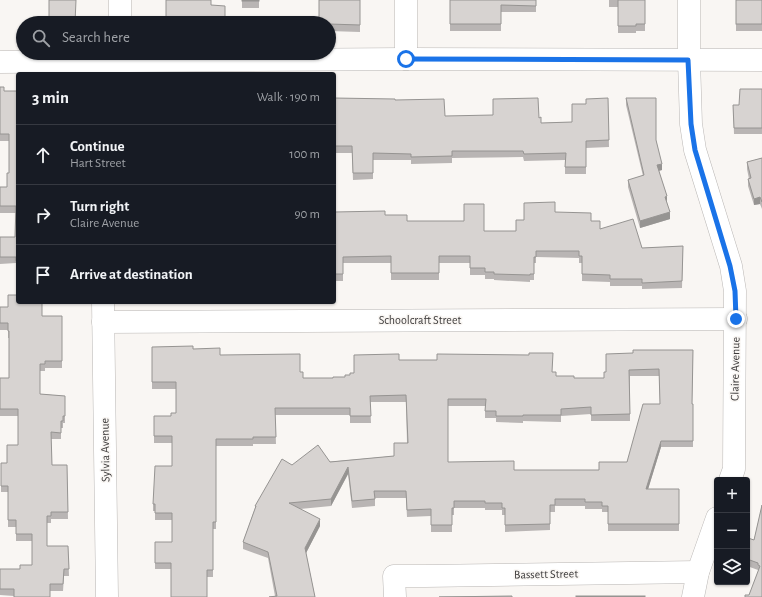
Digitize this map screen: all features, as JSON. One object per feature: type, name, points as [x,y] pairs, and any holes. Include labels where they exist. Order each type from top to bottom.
[{"type":"street","points":[[120,0],[120,16]]},
{"type":"street","points":[[406,0],[406,59]]},
{"type":"street","name":"Claire Avenue","points":[[689,0],[688,60],[691,124],[695,150],[730,266],[735,291],[734,469],[731,477]]},
{"type":"street","points":[[0,62],[119,63],[334,60]]},
{"type":"street","points":[[336,60],[762,60]]},
{"type":"street","name":"Schoolcraft Street","points":[[103,312],[736,319]]},
{"type":"street","name":"Sylvia Avenue","points":[[103,312],[107,597]]},
{"type":"street","points":[[693,597],[698,572],[714,527]]},
{"type":"street","name":"Bassett Street","points":[[395,597],[394,576],[698,572]]},
{"type":"building","points":[[49,0],[76,0],[75,16],[49,16]]},
{"type":"building","points":[[166,0],[211,0],[211,5],[225,6],[225,16],[166,16]]},
{"type":"building","points":[[259,0],[259,1],[242,1]]},
{"type":"building","points":[[319,0],[360,0],[360,25],[336,24],[336,16],[319,16]]},
{"type":"building","points":[[450,0],[536,0],[536,6],[501,5],[501,24],[450,24]]},
{"type":"building","points":[[618,0],[645,0],[645,24],[636,24],[636,26],[618,26]]},
{"type":"building","points":[[736,0],[762,0],[762,24],[736,24]]},
{"type":"building","points":[[0,87],[4,87],[4,91],[16,91],[16,206],[0,206],[0,187],[7,187],[7,173],[9,173],[9,134],[0,134]]},
{"type":"building","points":[[740,89],[762,89],[762,128],[734,128],[733,105],[739,105]]},
{"type":"building","points":[[336,98],[395,100],[444,99],[445,116],[493,115],[493,99],[538,98],[539,118],[541,117],[541,123],[572,122],[572,104],[586,104],[586,99],[608,98],[609,140],[586,141],[586,167],[565,167],[566,153],[524,154],[523,151],[452,151],[452,156],[411,157],[411,154],[373,153],[373,173],[353,173],[352,146],[336,146]]},
{"type":"building","points":[[626,98],[656,98],[656,140],[662,164],[657,165],[667,196],[665,197],[670,212],[640,221],[628,180],[644,175]]},
{"type":"building","points":[[762,158],[762,202],[760,197],[754,199],[748,179],[751,178],[747,162]]},
{"type":"building","points":[[555,202],[555,212],[591,213],[591,221],[600,221],[600,229],[633,219],[642,248],[683,246],[682,281],[642,283],[642,279],[610,279],[610,275],[582,274],[582,256],[579,256],[579,251],[536,251],[536,257],[534,257],[534,274],[530,275],[494,274],[494,272],[485,272],[485,268],[470,268],[470,256],[439,256],[439,273],[391,273],[391,256],[343,257],[343,274],[336,274],[336,212],[385,211],[385,215],[407,215],[407,221],[464,221],[464,204],[484,204],[484,231],[516,231],[516,220],[524,220],[524,203]]},
{"type":"building","points":[[16,206],[16,257],[0,257],[0,237],[15,237]]},
{"type":"building","points":[[8,295],[16,295],[16,304],[42,304],[42,316],[62,316],[62,361],[45,361],[45,364],[40,364],[40,394],[65,396],[65,416],[63,416],[63,421],[61,421],[61,433],[51,432],[52,465],[67,465],[68,512],[51,512],[51,516],[47,516],[47,546],[68,546],[69,569],[64,569],[63,584],[50,584],[50,597],[14,597],[14,589],[0,589],[0,569],[20,569],[20,565],[32,565],[32,534],[16,534],[16,520],[8,520],[8,486],[1,486],[1,463],[7,463],[7,445],[18,445],[18,409],[0,409],[0,378],[9,378],[9,331],[8,323],[0,323],[0,307],[8,307]]},
{"type":"building","points":[[193,346],[193,349],[220,348],[220,355],[300,354],[300,372],[303,372],[303,378],[333,378],[350,375],[350,373],[354,373],[354,355],[399,354],[399,360],[437,360],[437,354],[529,355],[529,353],[553,353],[552,372],[556,372],[556,376],[574,376],[574,378],[604,378],[604,372],[606,372],[606,354],[633,353],[633,350],[693,350],[693,441],[661,441],[646,489],[679,489],[679,524],[608,524],[608,506],[602,506],[602,502],[585,502],[585,499],[555,499],[555,505],[550,505],[550,524],[505,525],[505,508],[502,508],[502,503],[485,503],[485,501],[454,501],[454,508],[452,508],[452,525],[431,525],[431,509],[407,510],[406,491],[374,491],[375,499],[352,501],[348,467],[331,499],[289,503],[320,519],[305,548],[315,597],[269,597],[277,596],[268,552],[243,542],[255,506],[282,459],[292,465],[318,445],[330,462],[394,456],[394,443],[408,443],[406,395],[370,396],[371,416],[350,416],[350,408],[275,408],[276,437],[253,437],[253,439],[216,439],[216,522],[213,522],[213,570],[207,570],[207,597],[171,597],[171,563],[155,563],[155,542],[172,542],[172,513],[155,513],[155,504],[153,504],[155,466],[172,466],[172,436],[154,436],[154,416],[171,416],[171,413],[176,413],[176,382],[152,382],[152,347]],"holes":[[[659,369],[660,404],[643,404],[627,462],[599,462],[599,470],[514,470],[514,461],[448,462],[448,399],[486,399],[485,411],[496,411],[496,416],[561,415],[561,409],[591,407],[591,415],[630,414],[629,370]]]},
{"type":"building","points":[[762,505],[762,597],[745,597],[745,595],[749,595],[760,566],[758,563],[750,560],[750,539],[754,540]]},
{"type":"building","points":[[512,596],[512,597],[439,597]]},
{"type":"building","points":[[645,596],[645,597],[576,597]]},
{"type":"route","points":[[406,59],[688,60],[691,124],[695,150],[730,266],[735,291],[736,319]]}]
